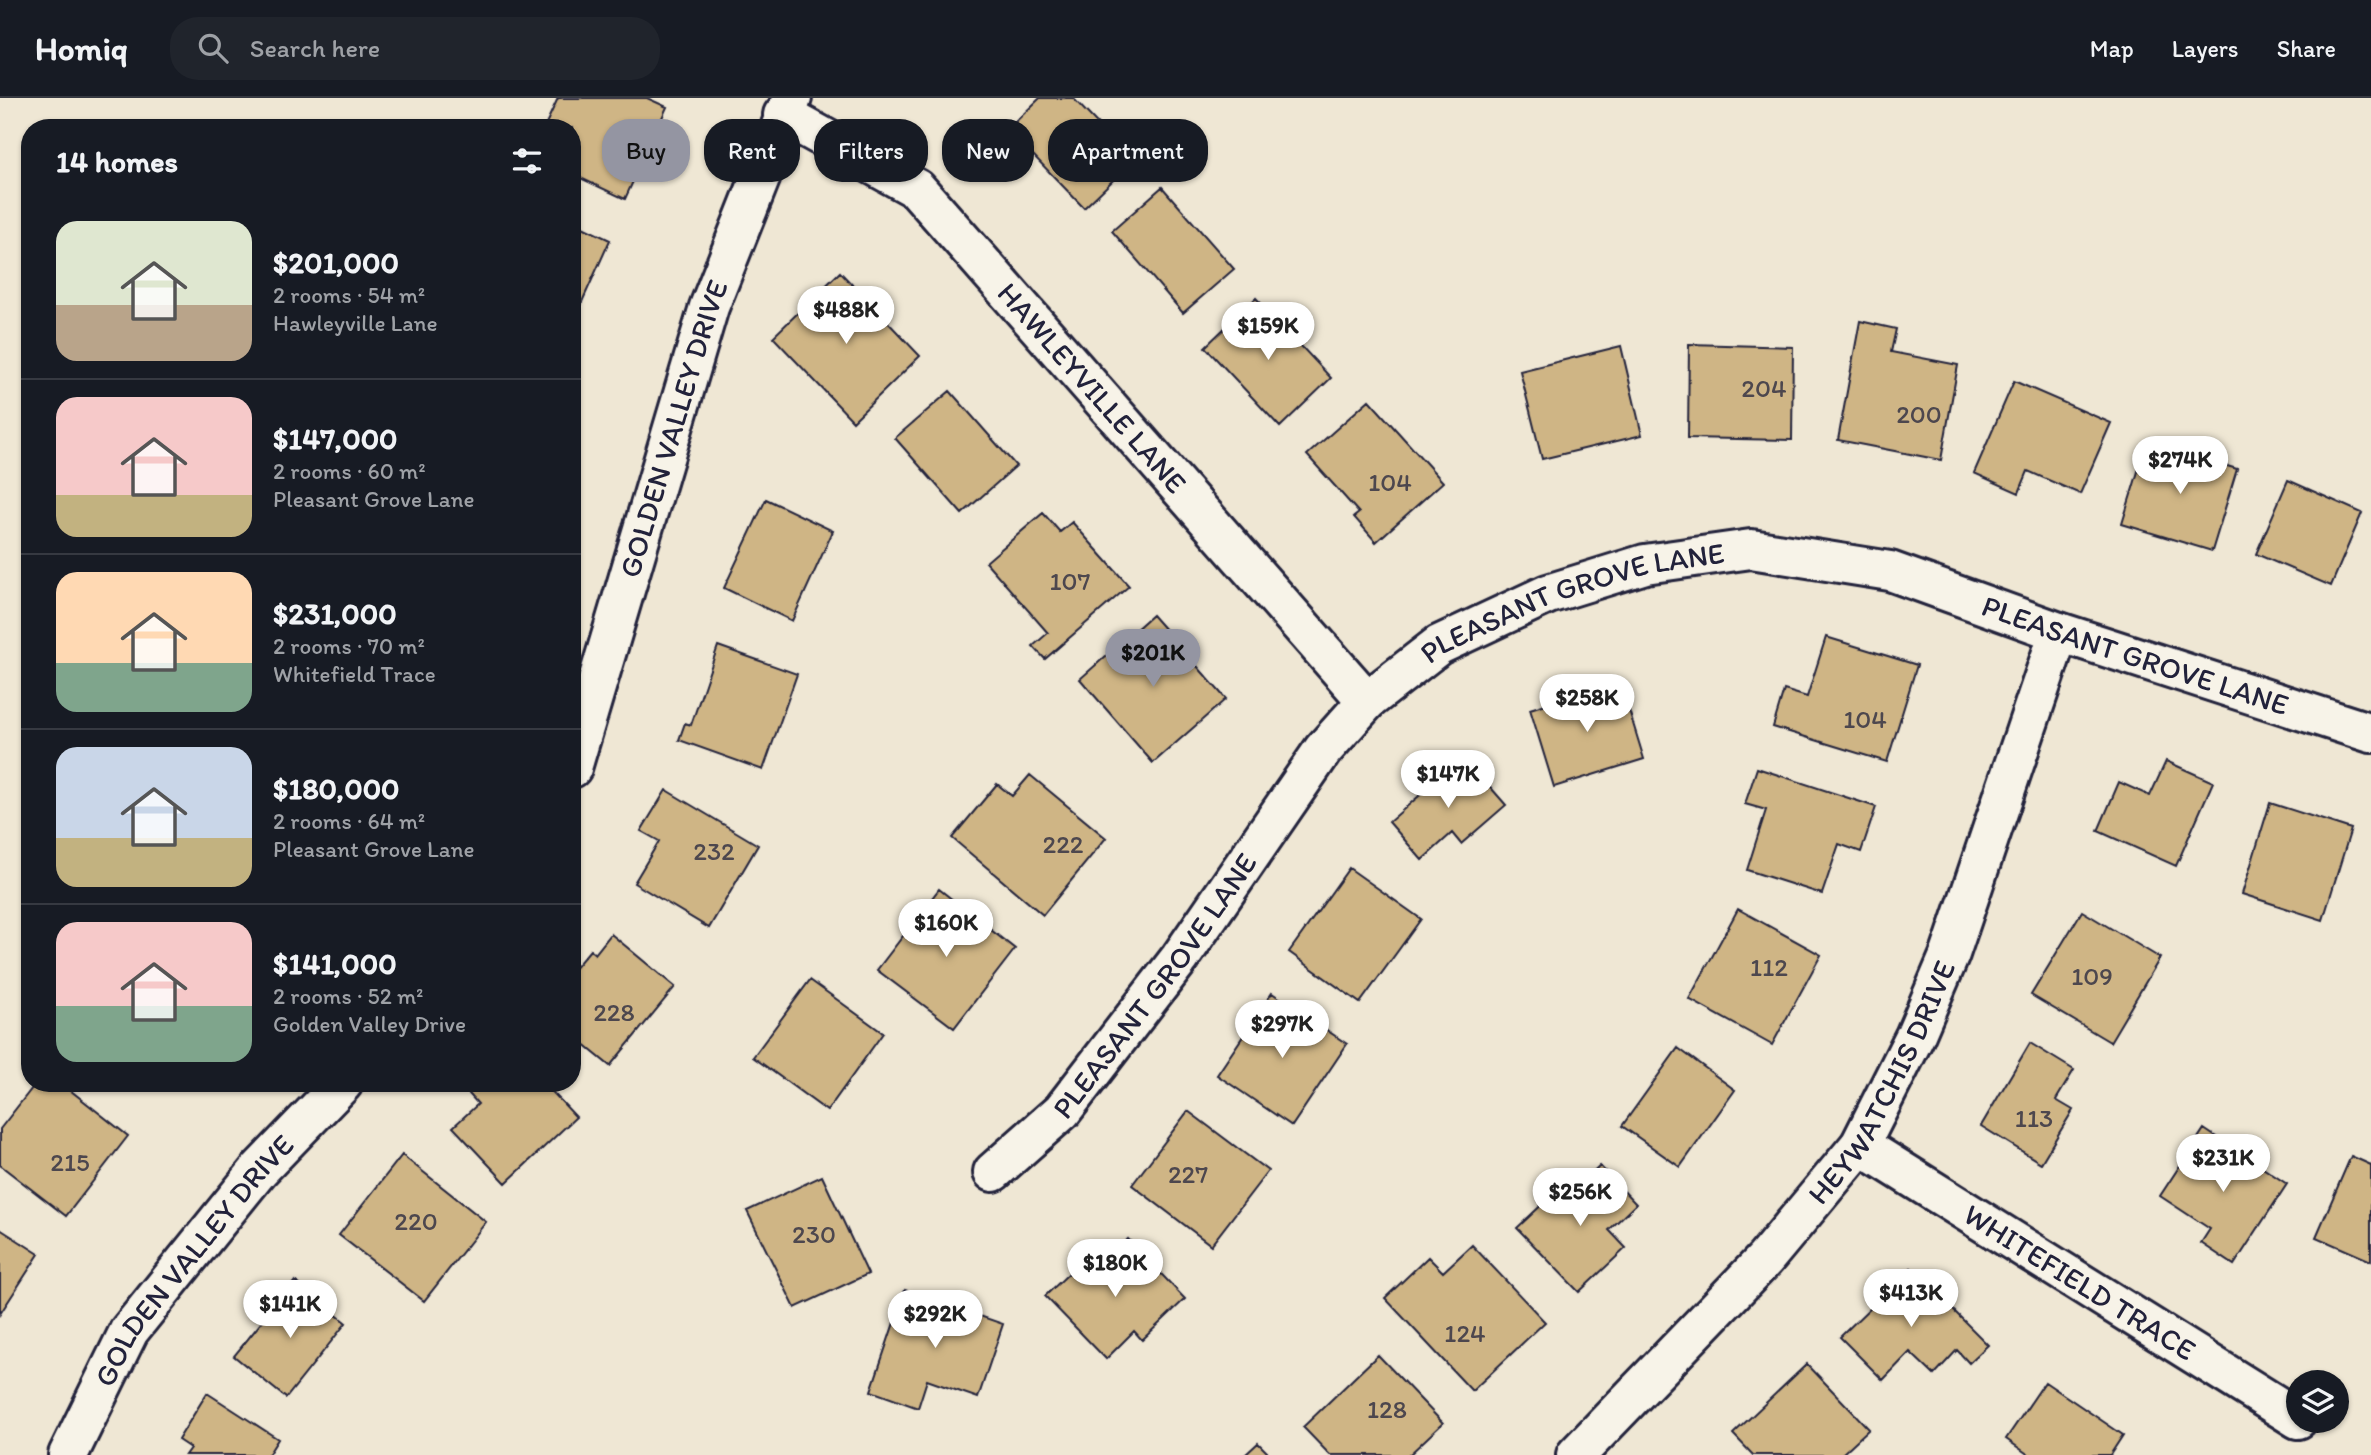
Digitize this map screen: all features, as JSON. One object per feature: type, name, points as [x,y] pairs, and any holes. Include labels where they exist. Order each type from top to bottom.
[{"type":"street","name":"HAWLEYVILLE LANE","points":[[787,106],[917,189],[1367,701]]},
{"type":"street","name":"GOLDEN VALLEY DRIVE","points":[[581,738],[709,307],[787,106]]},
{"type":"street","name":"PLEASANT GROVE LANE","points":[[993,1172],[1062,1111],[1180,958],[1323,750],[1367,701],[1439,645],[1548,594],[1645,564],[1751,549],[1890,571],[2059,632],[2371,733]]},
{"type":"street","name":"HEYWATCHIS DRIVE","points":[[1576,1455],[1765,1259],[1860,1145],[1915,1036],[1950,954],[2059,632]]},
{"type":"street","name":"GOLDEN VALLEY DRIVE","points":[[68,1455],[129,1331],[259,1170],[334,1092]]},
{"type":"street","name":"WHITEFIELD TRACE","points":[[1860,1145],[2286,1412]]},
{"type":"building","points":[[558,98],[647,98],[667,107],[662,119],[602,119],[602,182],[633,182],[625,199],[581,178],[581,119],[548,119]]},
{"type":"building","points":[[1040,98],[1073,98],[1093,119],[1048,119],[1048,171],[1034,156],[1034,119],[1018,119]]},
{"type":"building","points":[[1059,182],[1111,182],[1084,208]]},
{"type":"building","points":[[1162,187],[1234,269],[1183,313],[1112,231]]},
{"type":"building","points":[[581,226],[610,240],[581,304]]},
{"type":"building","points":[[840,272],[920,356],[853,421],[773,337]]},
{"type":"building","points":[[1256,298],[1331,378],[1280,427],[1205,347]]},
{"type":"building","points":[[1860,321],[1896,329],[1891,352],[1958,365],[1941,460],[1838,440]]},
{"type":"building","points":[[1689,344],[1793,347],[1792,440],[1688,438]]},
{"type":"building","points":[[1621,346],[1642,435],[1542,459],[1520,371]]},
{"type":"building","points":[[2014,381],[2111,423],[2080,494],[2028,471],[2019,493],[1974,473]]},
{"type":"building","points":[[950,391],[1016,466],[962,514],[895,438]]},
{"type":"building","points":[[1369,400],[1443,482],[1376,542],[1354,517],[1359,513],[1307,455]]},
{"type":"building","points":[[2147,442],[2237,469],[2212,551],[2122,524]]},
{"type":"building","points":[[2288,480],[2362,513],[2331,586],[2256,554]]},
{"type":"building","points":[[766,499],[833,531],[792,621],[724,588]]},
{"type":"building","points":[[1043,513],[1060,532],[1072,522],[1129,586],[1045,659],[1033,646],[1048,633],[986,562]]},
{"type":"building","points":[[1152,615],[1226,699],[1153,763],[1080,679]]},
{"type":"building","points":[[1826,637],[1917,665],[1887,762],[1773,727],[1784,690],[1807,697]]},
{"type":"building","points":[[718,646],[797,674],[763,770],[679,740],[685,723],[691,725]]},
{"type":"building","points":[[1620,681],[1644,759],[1554,787],[1530,709]]},
{"type":"building","points":[[1464,757],[1506,805],[1461,844],[1452,833],[1422,860],[1389,822]]},
{"type":"building","points":[[2166,761],[2213,782],[2176,866],[2098,831],[2119,782],[2150,796]]},
{"type":"building","points":[[1757,768],[1876,807],[1861,852],[1839,844],[1822,894],[1747,870],[1766,810],[1745,804]]},
{"type":"building","points":[[1030,775],[1106,838],[1043,915],[952,838],[997,784],[1012,796]]},
{"type":"building","points":[[666,790],[758,845],[709,928],[634,883],[659,841],[641,831]]},
{"type":"building","points":[[2270,803],[2351,829],[2323,920],[2242,894]]},
{"type":"building","points":[[1349,868],[1421,919],[1360,1003],[1289,952]]},
{"type":"building","points":[[939,889],[1015,949],[954,1028],[877,970]]},
{"type":"building","points":[[1738,909],[1821,955],[1772,1045],[1689,999]]},
{"type":"building","points":[[2082,911],[2160,958],[2110,1042],[2031,995]]},
{"type":"building","points":[[611,934],[675,987],[610,1066],[581,1042],[581,960],[590,950],[595,954]]},
{"type":"building","points":[[810,980],[883,1033],[827,1111],[753,1057]]},
{"type":"building","points":[[1272,993],[1347,1044],[1292,1126],[1217,1075]]},
{"type":"building","points":[[2030,1043],[2074,1070],[2056,1100],[2073,1110],[2041,1163],[1981,1126]]},
{"type":"building","points":[[1678,1048],[1735,1090],[1680,1167],[1622,1126]]},
{"type":"building","points":[[29,1092],[72,1092],[128,1136],[66,1216],[0,1165],[0,1129]]},
{"type":"building","points":[[467,1092],[552,1092],[576,1117],[506,1183],[453,1127],[478,1104]]},
{"type":"building","points":[[1188,1111],[1268,1171],[1211,1245],[1132,1185]]},
{"type":"building","points":[[2204,1129],[2287,1184],[2234,1265],[2201,1243],[2210,1229],[2160,1196]]},
{"type":"building","points":[[402,1155],[486,1222],[424,1301],[339,1235]]},
{"type":"building","points":[[2351,1156],[2371,1165],[2371,1261],[2316,1237]]},
{"type":"building","points":[[1600,1166],[1636,1204],[1609,1230],[1626,1248],[1579,1292],[1517,1228],[1564,1184],[1572,1193]]},
{"type":"building","points":[[822,1176],[868,1274],[795,1308],[747,1211]]},
{"type":"building","points":[[0,1229],[39,1254],[0,1314]]},
{"type":"building","points":[[1128,1239],[1185,1299],[1142,1340],[1134,1331],[1106,1359],[1045,1296],[1086,1257],[1098,1269]]},
{"type":"building","points":[[1472,1245],[1545,1322],[1472,1391],[1385,1298],[1428,1257],[1443,1272]]},
{"type":"building","points":[[1911,1268],[1988,1345],[1969,1363],[1957,1350],[1934,1375],[1910,1352],[1883,1380],[1840,1337]]},
{"type":"building","points":[[295,1281],[346,1323],[286,1398],[234,1356]]},
{"type":"building","points":[[905,1290],[1003,1324],[978,1398],[927,1380],[918,1408],[871,1391]]},
{"type":"building","points":[[1378,1355],[1443,1423],[1409,1455],[1330,1455],[1303,1427]]},
{"type":"building","points":[[1807,1364],[1869,1429],[1841,1455],[1753,1455],[1733,1434]]},
{"type":"building","points":[[2045,1382],[2123,1435],[2110,1455],[2029,1455],[2006,1439]]},
{"type":"building","points":[[207,1393],[278,1439],[268,1455],[185,1455],[190,1448],[178,1440]]},
{"type":"building","points":[[1258,1443],[1270,1455],[1245,1455]]}]
